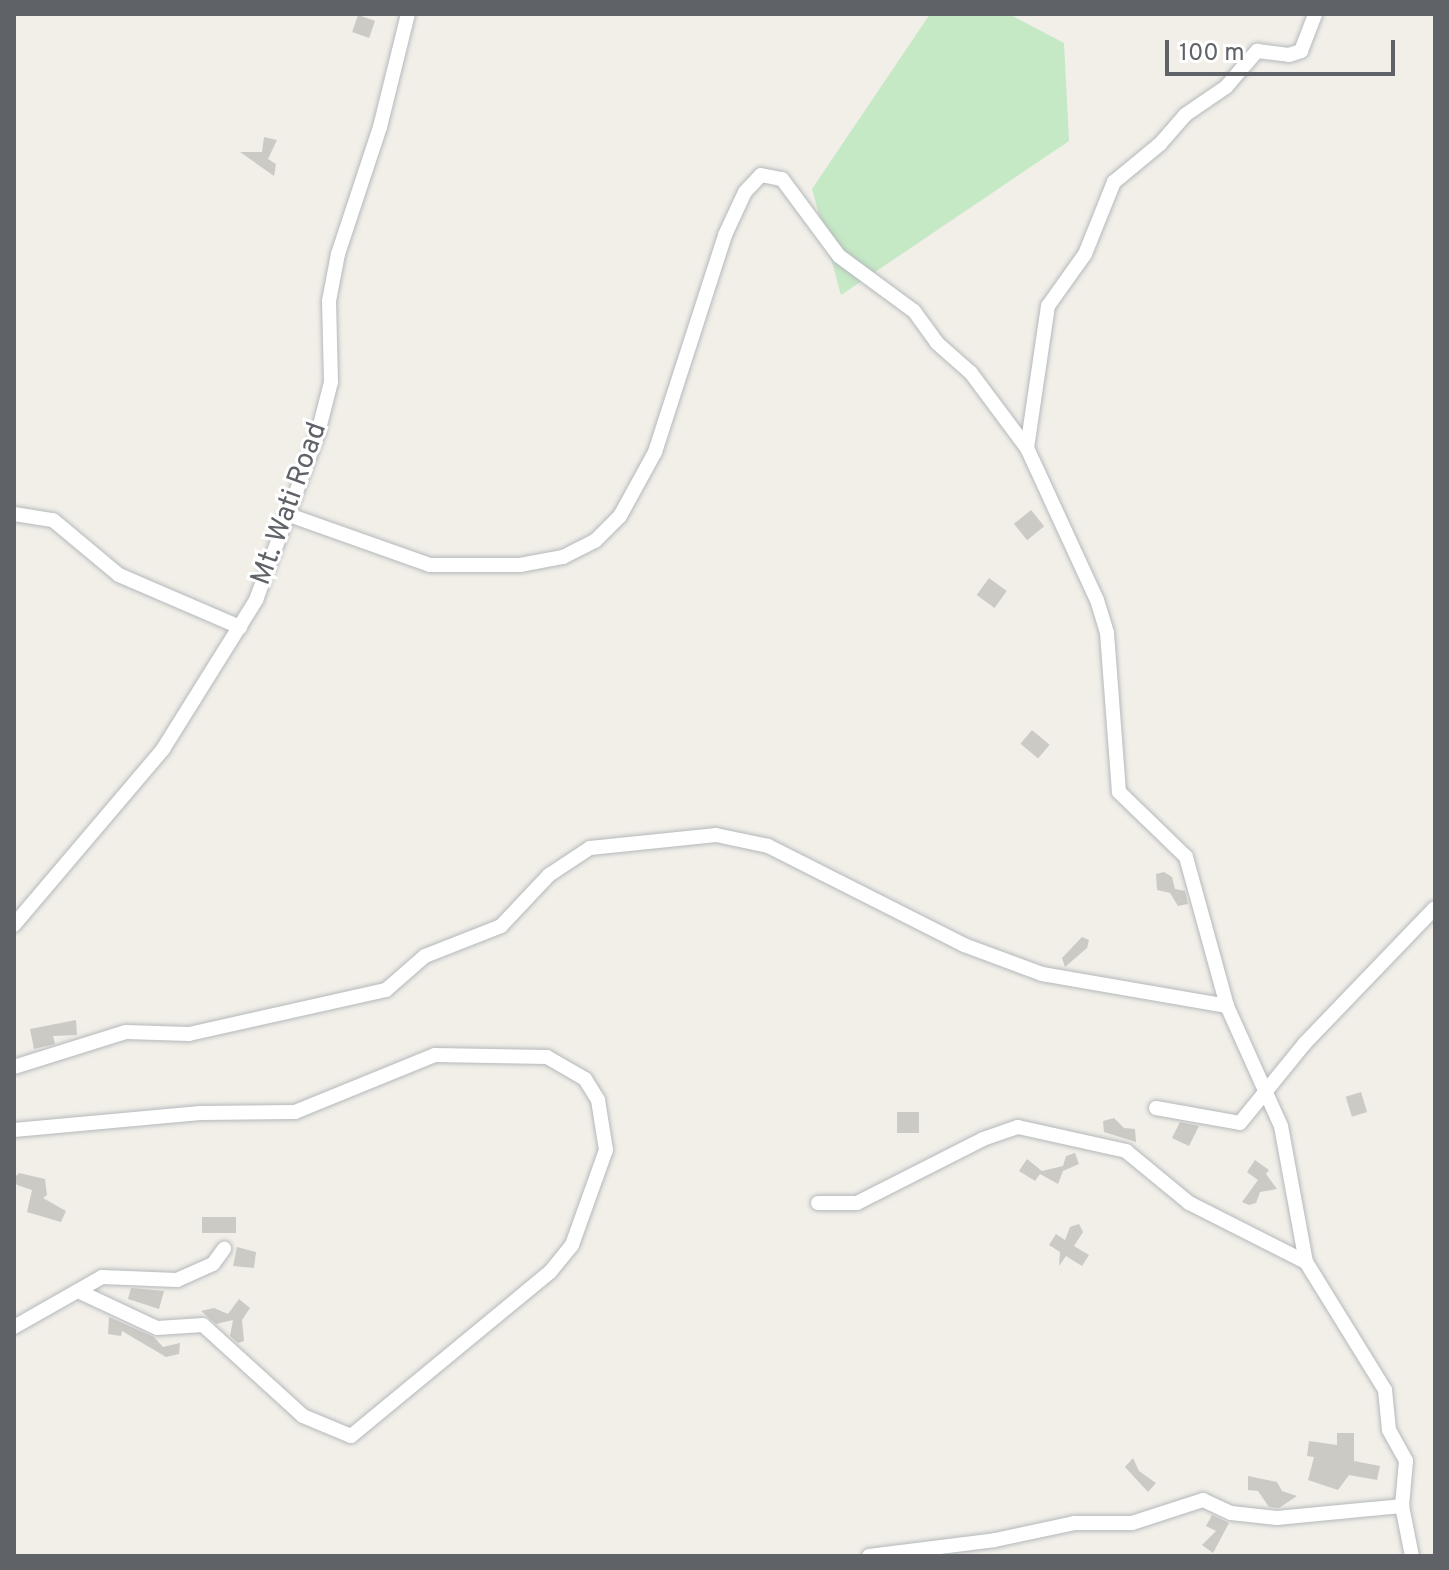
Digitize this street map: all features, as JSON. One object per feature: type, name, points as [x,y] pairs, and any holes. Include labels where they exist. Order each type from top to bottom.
[{"type":"street","name":"Mt. Wati Road","points":[[14,925],[163,749],[240,627],[289,515],[331,382],[329,301],[338,254],[380,127],[408,14]]},
{"type":"street","points":[[1027,448],[1039,396],[1048,306],[1085,254],[1114,182],[1160,144],[1185,115],[1226,87],[1257,51],[1289,55],[1301,51],[1315,14]]},
{"type":"street","points":[[289,515],[430,565],[520,565],[563,557],[595,541],[620,516],[655,452],[725,235],[745,192],[769,174],[782,179],[839,256],[914,311],[937,343],[971,373],[1027,448],[1103,616],[1119,792],[1186,857],[1227,1006],[1281,1126],[1306,1262],[1385,1390],[1389,1430],[1406,1461],[1402,1506],[1412,1556]]},
{"type":"street","points":[[14,514],[53,520],[119,575],[240,627]]},
{"type":"street","points":[[14,1067],[126,1032],[189,1034],[386,990],[425,956],[501,926],[549,875],[590,848],[716,835],[768,846],[953,940],[1042,974],[1227,1006]]},
{"type":"street","points":[[1156,1108],[1240,1123],[1435,908]]},
{"type":"street","points":[[14,1130],[200,1113],[295,1112],[435,1055],[547,1057],[585,1079],[598,1100],[606,1150],[572,1245],[550,1272],[351,1436],[303,1416],[203,1325],[157,1328],[78,1291]]},
{"type":"street","points":[[818,1203],[857,1203],[971,1144],[1018,1127],[1126,1151],[1189,1203],[1306,1262]]},
{"type":"street","points":[[14,1327],[102,1277],[177,1280],[213,1264],[224,1249]]},
{"type":"street","points":[[869,1556],[995,1540],[1075,1523],[1132,1523],[1203,1500],[1231,1513],[1277,1518],[1402,1506]]},
{"type":"green space","points":[[930,14],[1009,14],[1064,43],[1069,141],[841,295],[812,189]]},
{"type":"building","points":[[358,15],[375,21],[369,38],[352,32]]},
{"type":"building","points":[[264,137],[277,140],[268,159],[276,164],[274,176],[240,152],[262,152]]},
{"type":"building","points":[[1031,510],[1044,526],[1027,540],[1014,524]]},
{"type":"building","points":[[989,578],[1007,591],[994,608],[977,595]]},
{"type":"building","points":[[1032,730],[1050,745],[1038,759],[1020,744]]},
{"type":"building","points":[[1164,872],[1172,877],[1175,889],[1185,891],[1188,904],[1178,906],[1170,893],[1157,890],[1156,874]]},
{"type":"building","points":[[1082,937],[1089,940],[1087,948],[1065,967],[1062,958]]},
{"type":"building","points":[[76,1020],[77,1035],[53,1036],[55,1044],[34,1049],[30,1029]]},
{"type":"building","points":[[1361,1092],[1367,1112],[1352,1117],[1346,1097]]},
{"type":"building","points":[[897,1112],[919,1112],[919,1133],[897,1133]]},
{"type":"building","points":[[1114,1118],[1124,1128],[1135,1129],[1136,1142],[1104,1132],[1103,1121]]},
{"type":"building","points":[[1180,1122],[1199,1126],[1189,1146],[1172,1138]]},
{"type":"building","points":[[1075,1153],[1079,1164],[1063,1171],[1058,1184],[1040,1174],[1035,1181],[1019,1171],[1027,1159],[1042,1171],[1063,1166],[1066,1156]]},
{"type":"building","points":[[1255,1160],[1269,1170],[1266,1174],[1277,1189],[1260,1192],[1256,1203],[1249,1205],[1242,1202],[1258,1180],[1247,1172]]},
{"type":"building","points":[[19,1173],[45,1179],[47,1195],[43,1198],[66,1211],[61,1222],[27,1212],[32,1190],[17,1185],[14,1178]]},
{"type":"building","points":[[202,1217],[236,1217],[236,1233],[202,1233]]},
{"type":"building","points":[[1079,1224],[1083,1232],[1074,1246],[1089,1255],[1082,1266],[1066,1256],[1059,1266],[1060,1252],[1049,1245],[1056,1234],[1065,1240],[1070,1227]]},
{"type":"building","points":[[237,1247],[256,1252],[254,1268],[233,1266]]},
{"type":"building","points":[[131,1288],[164,1291],[159,1309],[128,1299]]},
{"type":"building","points":[[239,1299],[250,1308],[242,1320],[244,1341],[238,1343],[230,1336],[233,1320],[216,1324],[201,1311],[214,1308],[228,1314]]},
{"type":"building","points":[[109,1317],[154,1337],[163,1347],[180,1343],[179,1354],[166,1357],[122,1331],[121,1336],[108,1334]]},
{"type":"building","points":[[1337,1433],[1354,1433],[1354,1461],[1380,1466],[1377,1480],[1349,1475],[1338,1490],[1308,1480],[1314,1457],[1307,1456],[1309,1441],[1337,1445]]},
{"type":"building","points":[[1133,1458],[1139,1471],[1156,1483],[1148,1492],[1125,1467]]},
{"type":"building","points":[[1248,1476],[1277,1482],[1282,1491],[1297,1496],[1279,1508],[1269,1507],[1258,1491],[1248,1490]]},
{"type":"building","points":[[1212,1515],[1229,1523],[1213,1553],[1202,1545],[1216,1531],[1206,1526]]}]
